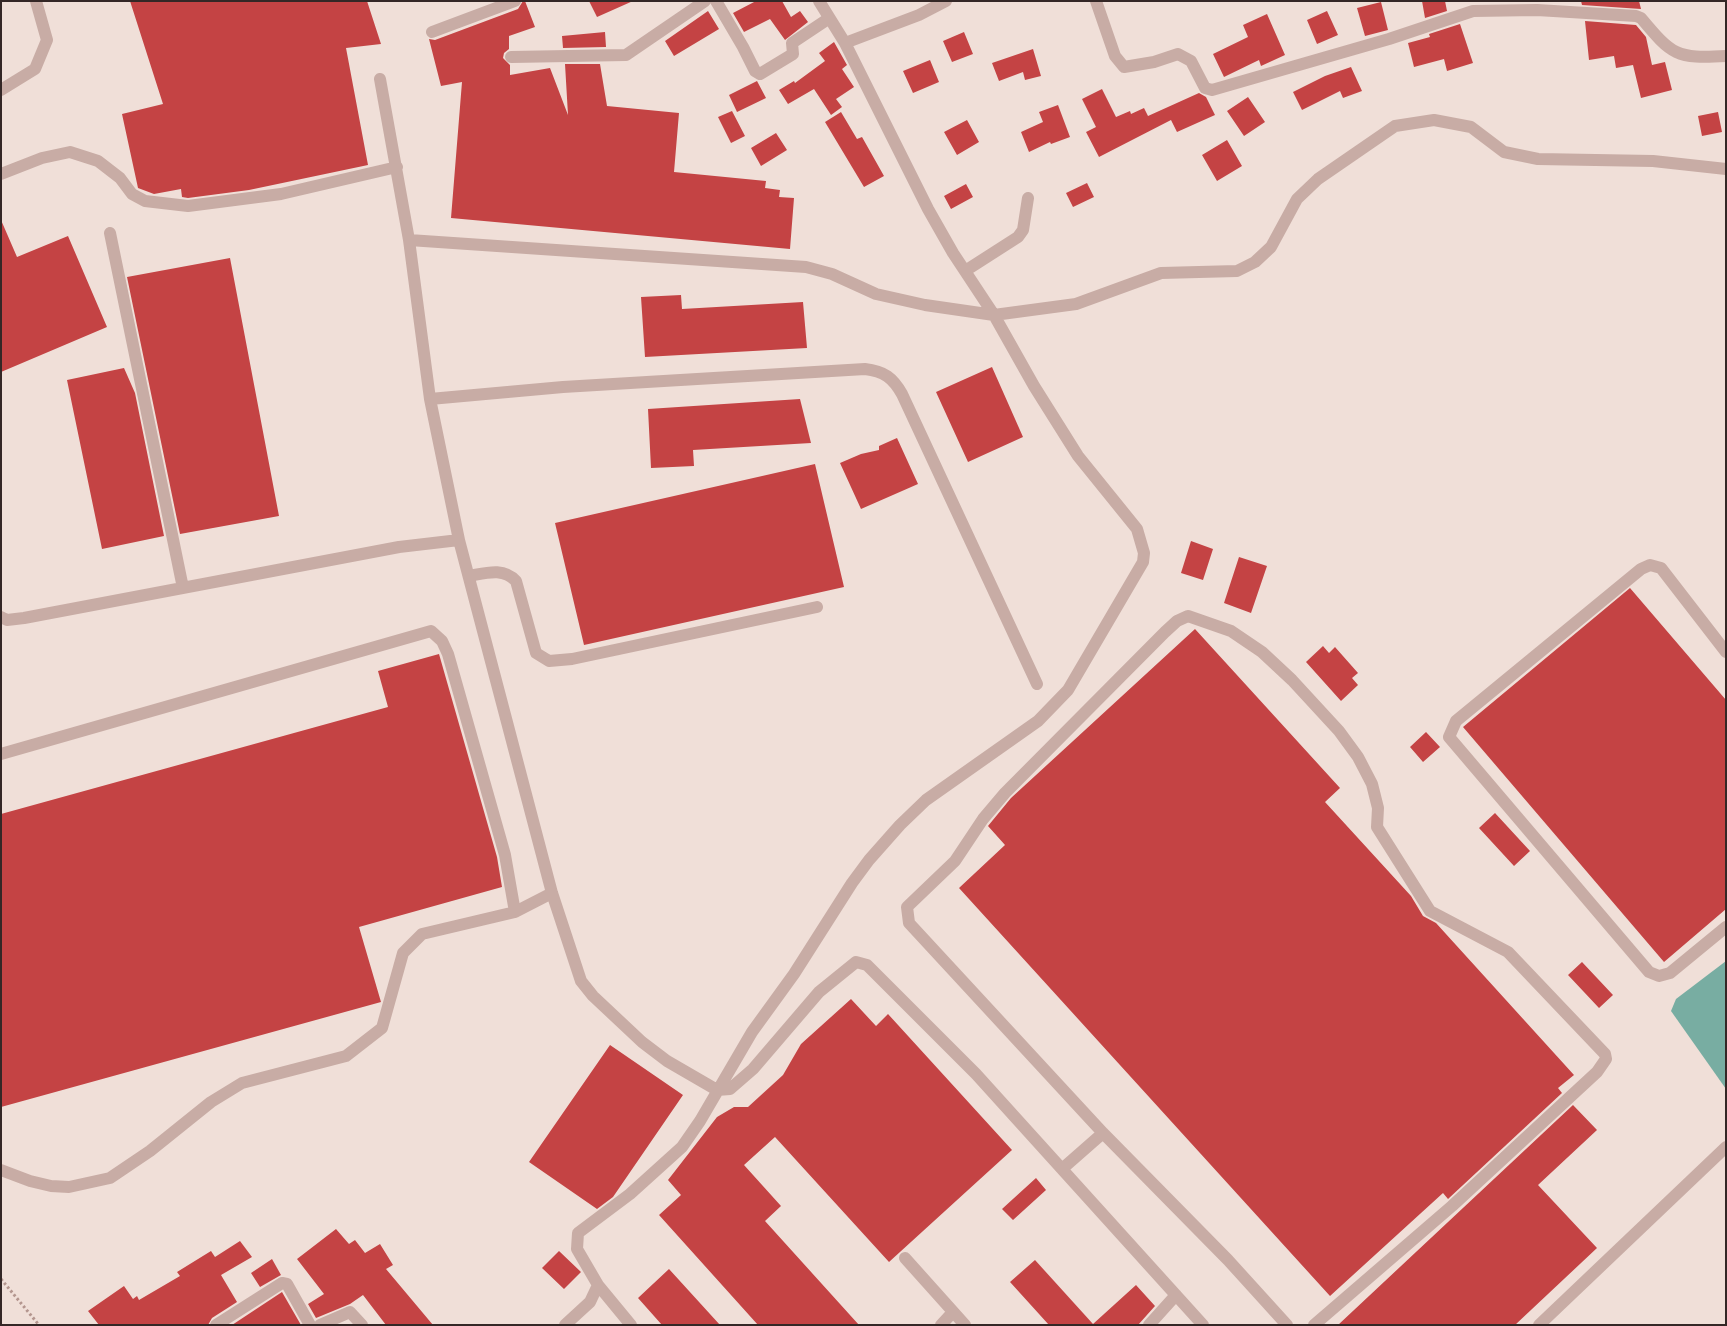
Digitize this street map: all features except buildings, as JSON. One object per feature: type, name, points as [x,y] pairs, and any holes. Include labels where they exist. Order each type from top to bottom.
[{"type":"street","points":[[1,90],[35,69],[47,40],[36,1]]},
{"type":"street","points":[[432,32],[515,1]]},
{"type":"street","points":[[511,57],[626,55],[705,1]]},
{"type":"street","points":[[716,1],[755,72],[760,74],[793,54],[792,43],[828,19]]},
{"type":"street","points":[[631,1325],[598,1285],[577,1249],[578,1232],[630,1194],[674,1156],[692,1134],[752,1032],[794,974],[869,860],[926,800],[1038,721],[1068,690],[1143,562],[1144,553],[1137,529],[1078,456],[1034,386],[994,315],[928,209],[845,43],[828,19],[819,1]]},
{"type":"street","points":[[845,43],[919,14],[946,1]]},
{"type":"street","points":[[1096,1],[1115,56],[1124,67],[1154,62],[1178,54],[1190,61],[1205,88],[1212,90],[1389,39],[1473,11],[1536,10],[1636,16],[1641,18],[1666,47],[1677,54],[1706,57],[1726,56]]},
{"type":"street","points":[[380,78],[409,240],[430,399],[459,540],[552,892],[581,981],[593,996],[642,1042],[667,1061],[717,1090],[730,1089],[745,1077],[819,992],[856,962],[867,965],[970,1067],[1203,1325]]},
{"type":"street","points":[[409,240],[806,267],[832,274],[876,294],[925,305],[994,315],[1076,304],[1161,273],[1237,271],[1255,262],[1271,247],[1297,199],[1318,179],[1395,126],[1434,120],[1471,127],[1504,152],[1538,160],[1653,161],[1726,169]]},
{"type":"street","points":[[1,174],[42,158],[70,152],[98,161],[120,178],[132,194],[145,201],[188,206],[281,194],[397,167]]},
{"type":"street","points":[[965,271],[1018,237],[1023,230],[1028,198]]},
{"type":"street","points":[[110,233],[183,588]]},
{"type":"street","points":[[430,399],[563,387],[865,369],[887,375],[896,382],[902,394],[1037,684]]},
{"type":"street","points":[[1,617],[7,620],[24,618],[399,548],[459,540]]},
{"type":"street","points":[[1726,652],[1661,568],[1650,565],[1641,569],[1456,721],[1449,737],[1649,972],[1659,976],[1670,974],[1726,927]]},
{"type":"street","points":[[469,576],[504,571],[516,581],[536,654],[550,661],[572,659],[817,607]]},
{"type":"street","points":[[1287,1325],[1228,1260],[1103,1133],[909,923],[907,907],[955,861],[984,819],[1005,793],[1165,632],[1177,621],[1188,616],[1231,631],[1262,652],[1312,702],[1339,731],[1358,757],[1372,784],[1378,808],[1377,827],[1430,911],[1508,952],[1605,1054],[1606,1059],[1596,1072],[1452,1206],[1314,1325]]},
{"type":"street","points":[[1,754],[431,631],[442,641],[448,654],[505,855],[515,912]]},
{"type":"street","points":[[1,1170],[30,1181],[51,1186],[69,1187],[110,1178],[150,1151],[211,1102],[242,1083],[346,1056],[382,1028],[404,953],[422,934],[515,912],[552,892]]},
{"type":"street","points":[[1062,1169],[1103,1133]]},
{"type":"street","points":[[1540,1325],[1726,1147]]},
{"type":"street","points":[[904,1258],[964,1325]]},
{"type":"street","points":[[216,1325],[282,1283],[287,1284],[310,1325]]},
{"type":"street","points":[[565,1325],[590,1302],[598,1285]]},
{"type":"street","points":[[1149,1325],[1176,1295]]},
{"type":"street","points":[[320,1325],[350,1312],[362,1325]]},
{"type":"street","points":[[941,1325],[954,1312]]},
{"type":"path","points":[[1,1279],[39,1325]]},
{"type":"water","points":[[1726,961],[1726,1089],[1671,1011],[1676,999]]}]
